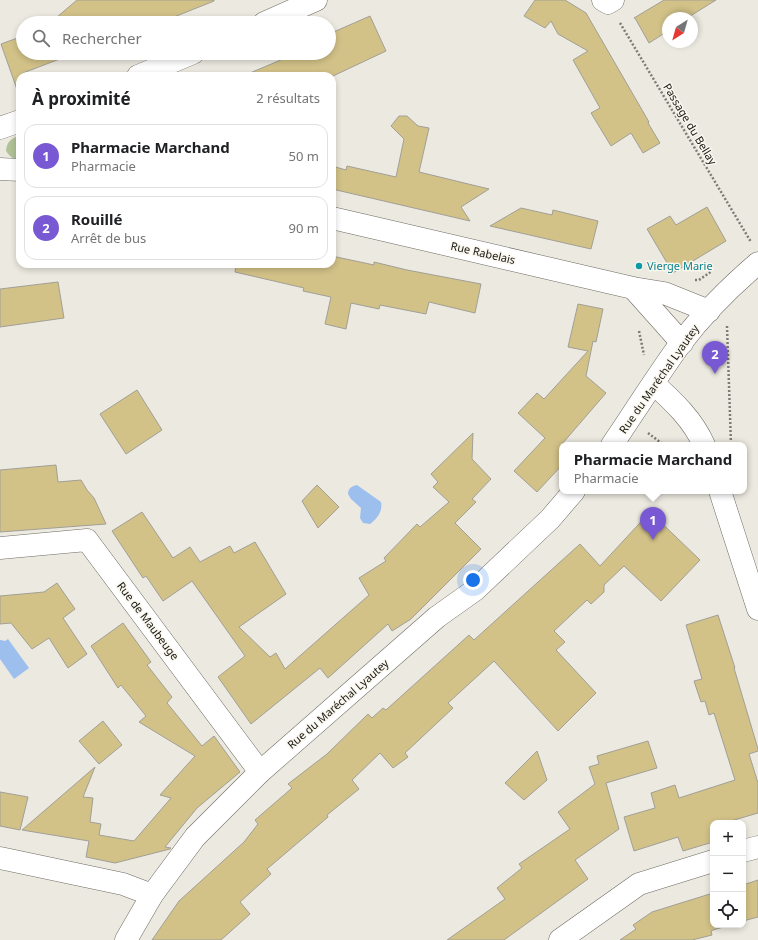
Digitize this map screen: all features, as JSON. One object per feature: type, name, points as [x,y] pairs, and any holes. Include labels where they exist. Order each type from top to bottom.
[{"type":"street","points":[[280,16],[316,0]]},
{"type":"street","points":[[148,72],[176,60]]},
{"type":"street","points":[[0,128],[16,122]]},
{"type":"street","points":[[0,169],[16,170]]},
{"type":"street","name":"Rue Rabelais","points":[[336,219],[633,288],[664,293],[709,311]]},
{"type":"street","name":"Rue du Maréchal Lyautey","points":[[614,442],[682,343],[740,278],[755,254]]},
{"type":"street","points":[[633,288],[682,343]]},
{"type":"street","points":[[654,384],[674,402],[698,432],[703,442]]},
{"type":"street","name":"Rue du Maréchal Lyautey","points":[[126,940],[152,895],[195,837],[260,772],[437,617],[475,590],[550,519],[571,494]]},
{"type":"street","points":[[721,494],[758,609]]},
{"type":"street","name":"Rue de Maubeuge","points":[[0,548],[87,540],[260,772]]},
{"type":"street","points":[[746,850],[758,847]]},
{"type":"street","points":[[0,858],[123,884],[152,895]]},
{"type":"street","points":[[560,940],[639,884],[710,862]]},
{"type":"path","name":"Passage du Bellay","points":[[608,1],[755,254]]},
{"type":"path","points":[[727,323],[731,442]]},
{"type":"green space","points":[[16,137],[16,159],[6,151],[7,145]]},
{"type":"water","points":[[357,485],[381,502],[379,514],[370,524],[363,523],[360,518],[361,508],[351,499],[348,494],[350,488]]},
{"type":"water","points":[[8,639],[29,668],[14,679],[0,659],[0,640],[5,641]]},
{"type":"building","points":[[77,0],[214,0],[176,16],[58,16]]},
{"type":"building","points":[[535,0],[565,0],[586,13],[660,143],[643,153],[631,133],[611,146],[591,113],[600,108],[573,60],[588,51],[558,34],[551,21],[545,28],[524,16]]},
{"type":"building","points":[[664,0],[716,0],[697,12],[662,12],[662,35],[649,43],[634,18]]},
{"type":"building","points":[[370,16],[386,51],[336,75],[336,72],[252,72],[281,60],[336,60],[336,31]]},
{"type":"building","points":[[16,39],[16,60],[57,60],[26,72],[16,72],[16,87],[1,44]]},
{"type":"building","points":[[399,116],[407,116],[418,126],[429,128],[419,172],[489,189],[461,207],[470,221],[336,190],[336,167],[346,170],[347,166],[396,177],[404,139],[391,126]]},
{"type":"building","points":[[707,207],[726,241],[673,273],[647,229],[670,216],[676,225]]},
{"type":"building","points":[[521,208],[552,215],[553,210],[598,221],[591,249],[490,226]]},
{"type":"building","points":[[336,257],[374,265],[374,262],[481,284],[475,313],[429,302],[426,314],[380,305],[379,309],[351,303],[346,329],[325,324],[331,297],[303,291],[304,288],[235,272],[236,268],[336,268]]},
{"type":"building","points":[[58,282],[64,318],[0,327],[0,289]]},
{"type":"building","points":[[578,304],[603,309],[596,342],[593,341],[586,376],[606,393],[564,442],[559,442],[559,468],[537,492],[514,471],[545,438],[518,413],[537,393],[544,399],[588,351],[568,347]]},
{"type":"building","points":[[137,390],[162,430],[126,454],[100,414]]},
{"type":"building","points":[[473,433],[472,459],[491,479],[472,499],[476,502],[455,523],[481,549],[411,619],[392,631],[388,624],[328,678],[320,668],[251,724],[218,677],[245,656],[192,581],[163,601],[146,576],[143,578],[112,531],[142,512],[173,558],[190,547],[200,562],[230,546],[234,553],[255,542],[286,594],[239,627],[270,657],[276,653],[285,669],[369,595],[359,578],[386,561],[384,558],[417,524],[420,527],[449,502],[433,487],[438,482],[431,474]]},
{"type":"building","points":[[56,465],[58,482],[81,480],[94,498],[106,524],[0,532],[0,470]]},
{"type":"building","points":[[317,485],[339,507],[318,528],[302,501]]},
{"type":"building","points":[[650,512],[700,560],[661,601],[624,566],[604,585],[604,592],[591,604],[587,600],[554,631],[565,642],[556,650],[596,693],[558,731],[494,661],[448,703],[453,708],[405,753],[408,757],[393,768],[380,753],[352,780],[359,789],[327,815],[328,817],[267,869],[271,874],[240,902],[250,914],[221,940],[152,940],[179,901],[244,842],[258,824],[255,820],[292,788],[288,784],[327,754],[368,714],[372,718],[383,708],[386,710],[469,635],[474,640],[580,544],[600,566]]},
{"type":"building","points":[[57,583],[75,609],[63,618],[87,654],[68,668],[49,638],[32,649],[11,623],[0,624],[0,596],[44,592]]},
{"type":"building","points":[[718,615],[758,749],[758,751],[749,754],[758,783],[758,813],[734,820],[710,820],[710,843],[683,851],[678,837],[634,851],[624,817],[655,808],[651,793],[675,785],[679,798],[735,780],[714,713],[709,715],[705,701],[701,702],[694,681],[702,679],[686,625]]},
{"type":"building","points":[[123,623],[151,662],[147,665],[172,697],[167,703],[202,746],[214,736],[240,772],[197,808],[165,847],[171,848],[170,849],[115,863],[86,857],[89,841],[22,830],[95,767],[83,797],[93,798],[90,822],[101,824],[99,835],[134,841],[171,798],[160,795],[195,756],[139,722],[146,716],[121,685],[118,688],[91,646]]},
{"type":"building","points":[[103,721],[122,745],[99,764],[79,741]]},
{"type":"building","points":[[648,741],[657,768],[606,783],[619,829],[575,860],[588,879],[504,940],[447,940],[505,899],[497,888],[522,868],[519,864],[570,829],[558,812],[595,784],[589,767],[599,764],[597,756]]},
{"type":"building","points":[[537,751],[547,780],[524,800],[505,783]]},
{"type":"building","points":[[0,792],[28,797],[20,830],[0,826]]},
{"type":"building","points":[[758,880],[758,917],[746,920],[746,892],[746,884]]},
{"type":"building","points":[[710,894],[710,928],[720,928],[711,931],[712,935],[692,940],[620,940],[636,929],[633,925],[652,912]]},
{"type":"place","name":"Vierge Marie","points":[[639,266]]},
{"type":"place","name":"Rouillé","points":[[715,374]]},
{"type":"place","name":"Pharmacie Marchand","points":[[653,540]]}]
